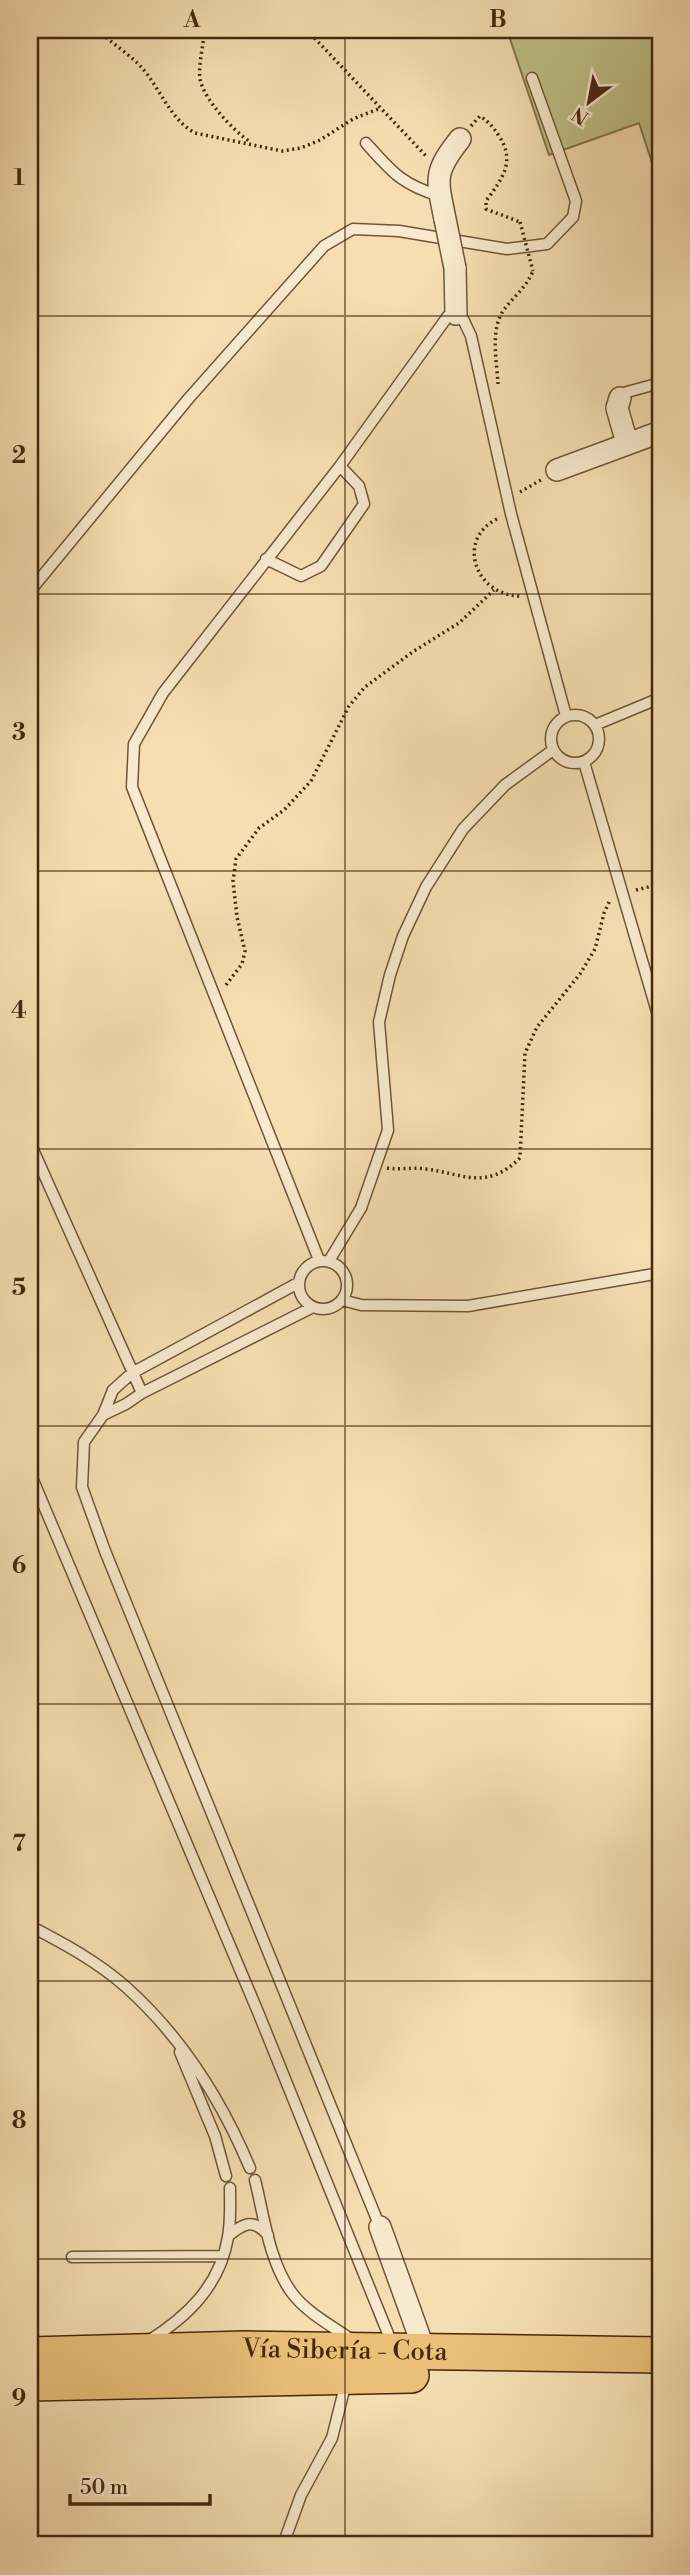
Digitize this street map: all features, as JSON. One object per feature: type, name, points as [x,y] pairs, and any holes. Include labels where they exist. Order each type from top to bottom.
[{"type":"main road","name":"Vía Sibería - Cota","points":[[30,2355],[245,2349],[384,2358],[660,2355]]},
{"type":"main road","points":[[30,2383],[384,2358],[434,2374],[660,2379]]},
{"type":"street","points":[[456,314],[456,268],[438,184],[444,159],[460,139]]},
{"type":"street","points":[[620,398],[617,408],[627,443]]},
{"type":"street","points":[[557,470],[660,432]]},
{"type":"street","points":[[380,2227],[384,2358]]},
{"type":"lane","points":[[30,591],[189,398],[324,246],[353,229],[400,231],[507,249],[547,244],[573,217],[576,201],[532,78]]},
{"type":"lane","points":[[366,143],[393,173],[404,181],[415,188],[440,196]]},
{"type":"lane","points":[[103,1415],[313,1307],[329,1308],[342,1300],[347,1291],[344,1272],[338,1265],[324,1260],[214,996],[132,787],[134,744],[163,694],[340,466],[448,316],[456,314],[463,319],[471,336],[511,514],[566,716]]},
{"type":"lane","points":[[620,398],[627,392],[660,383]]},
{"type":"lane","points":[[266,559],[301,576],[321,566],[364,504],[359,486],[340,466]]},
{"type":"lane","points":[[595,725],[660,698]]},
{"type":"lane","points":[[566,716],[582,716],[595,725],[599,735],[598,746],[593,755],[584,762],[566,762],[553,750],[551,734],[559,720],[566,716]]},
{"type":"lane","points":[[380,2227],[88,1508],[82,1487],[84,1442],[103,1415],[113,1390],[132,1373],[298,1283],[305,1268],[324,1260],[361,1208],[388,1130],[379,1023],[390,975],[403,936],[426,887],[463,830],[505,785],[553,750]]},
{"type":"lane","points":[[584,762],[660,1022]]},
{"type":"lane","points":[[30,1143],[142,1393]]},
{"type":"lane","points":[[342,1300],[361,1305],[468,1306],[660,1273]]},
{"type":"lane","points":[[298,1283],[302,1297],[313,1307]]},
{"type":"lane","points":[[30,1473],[258,2012],[384,2358]]},
{"type":"lane","points":[[30,1926],[68,1946],[125,1985],[174,2036],[204,2078],[234,2129],[250,2168]]},
{"type":"lane","points":[[174,2036],[215,2136],[226,2176]]},
{"type":"lane","points":[[255,2180],[278,2266],[292,2293],[313,2314],[384,2358]]},
{"type":"lane","points":[[130,2352],[195,2307],[209,2286],[229,2236],[230,2188]]},
{"type":"lane","points":[[229,2236],[249,2223],[261,2227],[270,2237]]},
{"type":"lane","points":[[72,2257],[223,2256]]},
{"type":"lane","points":[[283,2545],[301,2495],[332,2438],[384,2358]]},
{"type":"path","points":[[98,30],[145,71],[188,129],[195,133],[282,151],[301,148],[320,140],[353,119],[381,108]]},
{"type":"path","points":[[204,30],[200,78],[206,93],[236,132],[251,144]]},
{"type":"path","points":[[307,30],[440,171]]},
{"type":"path","points":[[460,139],[480,116],[490,123],[507,148],[508,158],[501,180],[486,201],[486,209],[520,222],[533,271],[528,284],[502,312],[496,326],[498,391],[495,400],[487,406]]},
{"type":"path","points":[[214,996],[242,964],[245,951],[237,917],[233,881],[236,859],[259,828],[284,810],[311,781],[349,706],[365,687],[414,651],[459,623],[494,590]]},
{"type":"path","points":[[375,1167],[403,1170],[418,1168],[465,1178],[484,1178],[512,1166],[520,1158],[525,1053],[537,1027],[580,974],[595,949],[604,913],[611,899],[660,881]]},
{"type":"green space","points":[[507,30],[660,30],[660,187],[639,123],[549,155]]}]
